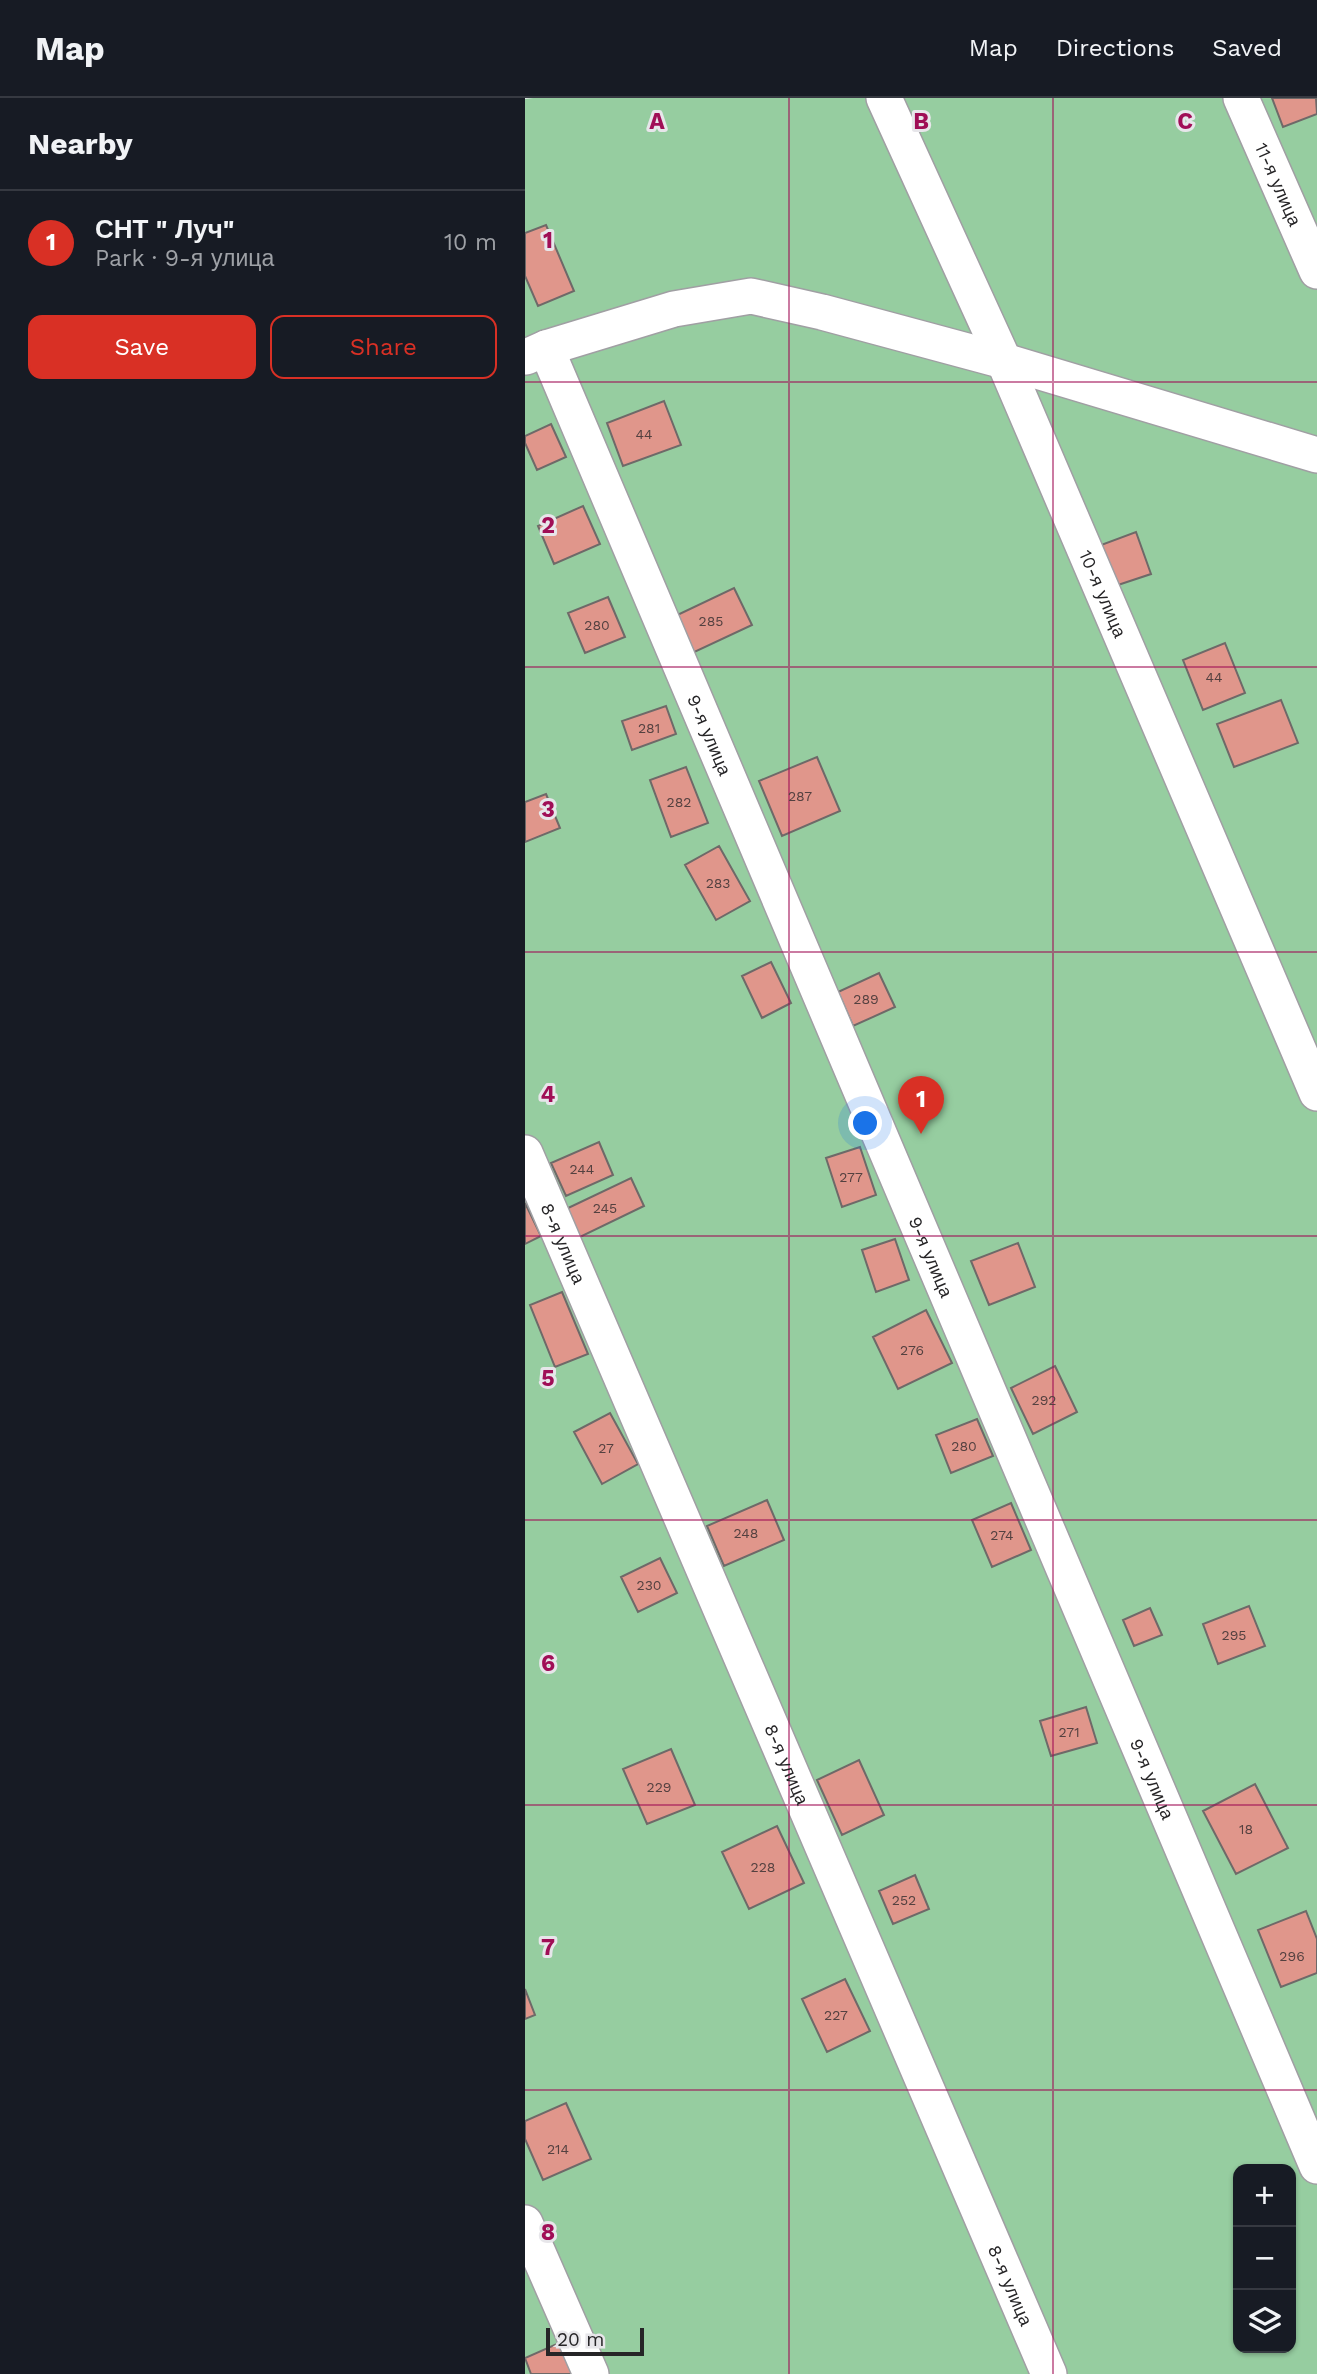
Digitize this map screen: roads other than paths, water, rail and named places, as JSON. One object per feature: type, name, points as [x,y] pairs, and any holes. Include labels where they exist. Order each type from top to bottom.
[{"type":"street","name":"10-я улица","points":[[884,98],[1004,361],[1317,1093]]},
{"type":"street","name":"11-я улица","points":[[1241,98],[1317,271]]},
{"type":"street","points":[[535,353],[674,309],[751,296],[822,312],[1004,361],[1317,455]]},
{"type":"street","name":"9-я улица","points":[[535,353],[1317,2166]]},
{"type":"street","name":"8-я улица","points":[[525,1153],[1049,2374]]},
{"type":"street","points":[[525,2223],[590,2374]]},
{"type":"place","name":"СНТ \" Луч\"","points":[[921,1134]]}]
